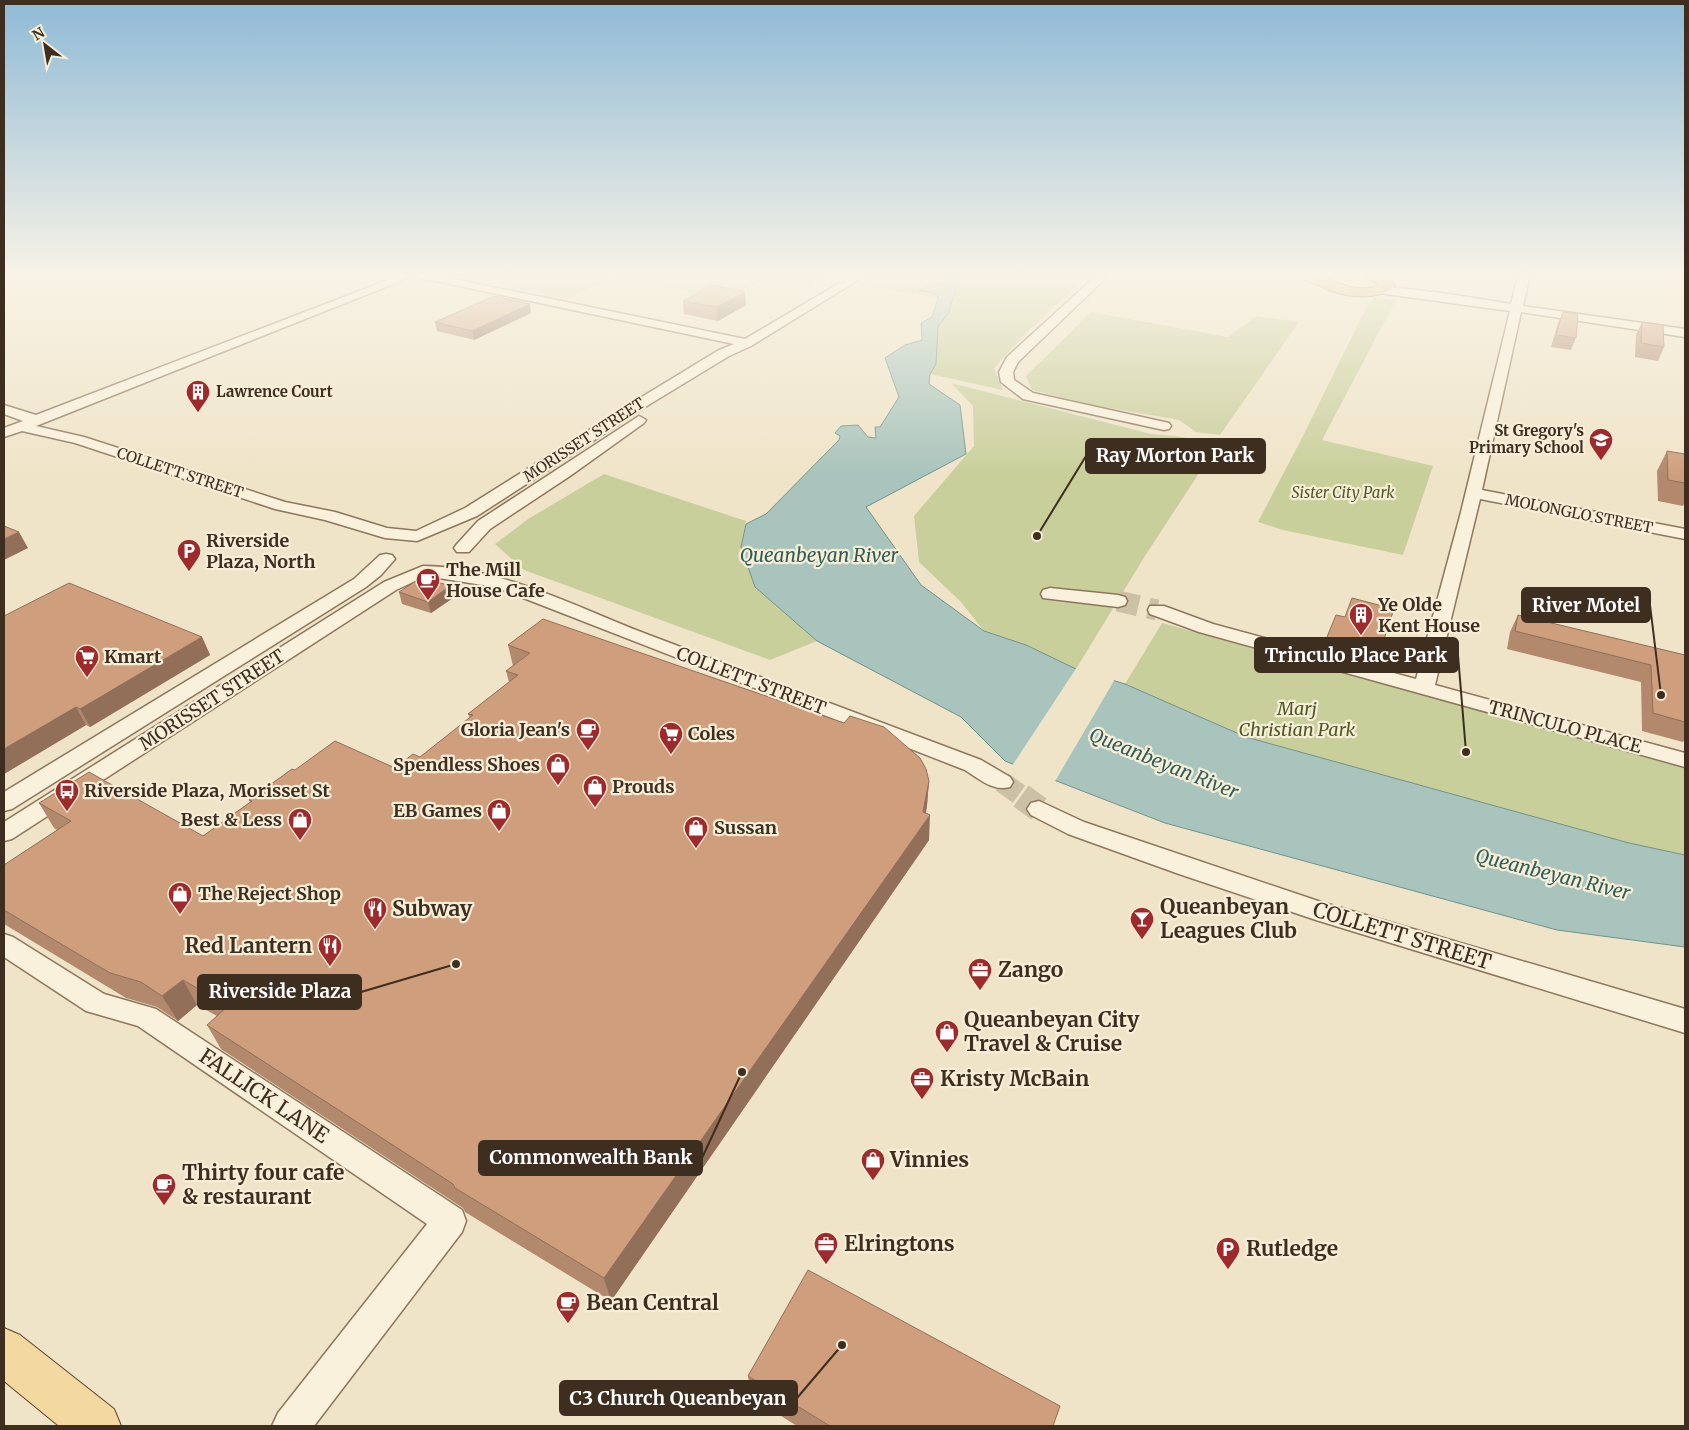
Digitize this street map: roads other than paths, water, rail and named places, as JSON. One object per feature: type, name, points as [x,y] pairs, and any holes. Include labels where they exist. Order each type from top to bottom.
[{"type":"main road","points":[[4,1351],[97,1426]]},
{"type":"street","points":[[4,433],[236,342]]},
{"type":"street","points":[[736,342],[747,344]]},
{"type":"street","name":"MORISSET STREET","points":[[4,803],[360,583],[375,571],[394,545],[472,512],[610,422],[724,353],[751,342]]},
{"type":"street","points":[[1031,342],[1012,360],[1006,372],[1008,382],[1028,396],[1164,426]]},
{"type":"street","points":[[1424,689],[1473,493],[1508,342]]},
{"type":"street","name":"MORISSET STREET","points":[[4,833],[390,586],[450,563],[484,525],[564,474],[740,351],[747,344]]},
{"type":"street","points":[[645,401],[685,389]]},
{"type":"street","name":"COLLETT STREET","points":[[4,409],[36,420],[79,440]]},
{"type":"street","name":"COLLETT STREET","points":[[4,421],[79,440],[281,506],[329,516],[385,533],[448,535],[461,541],[463,549],[500,582]]},
{"type":"street","points":[[606,444],[612,434],[610,422]]},
{"type":"street","name":"MOLONGLO STREET","points":[[1473,493],[1685,534]]},
{"type":"street","name":"COLLETT STREET","points":[[281,506],[313,524],[365,541],[386,557],[391,567],[399,570],[451,573],[500,582],[640,638],[974,765],[1002,782]]},
{"type":"street","points":[[1050,594],[1118,601]]},
{"type":"street","name":"TRINCULO PLACE","points":[[1157,610],[1206,628],[1685,760]]},
{"type":"street","name":"COLLETT STREET","points":[[1039,808],[1076,828],[1215,877],[1316,910],[1685,1021]]},
{"type":"street","name":"FALLICK LANE","points":[[4,944],[96,1003],[146,1018],[450,1221],[291,1426]]},
{"type":"water","name":"Queanbeyan River","points":[[916,342],[937,342],[936,364],[930,374],[929,384],[960,405],[966,454],[866,507],[921,585],[984,631],[1026,645],[1076,669],[1125,684],[1246,737],[1629,843],[1685,855],[1685,947],[1557,930],[1165,823],[1005,761],[961,717],[817,641],[755,587],[741,547],[746,524],[766,514],[839,440],[840,436],[835,433],[841,426],[858,425],[868,437],[876,438],[875,427],[880,427],[899,397],[885,358],[905,345]]},
{"type":"tunnel","points":[[1118,601],[1157,610]]},
{"type":"tunnel","points":[[1002,782],[1023,797]]},
{"type":"tunnel","points":[[1021,796],[1039,809]]},
{"type":"place","name":"Lawrence Court","points":[[198,413]]},
{"type":"place","name":"St Gregory's Primary School","points":[[1601,461]]},
{"type":"place","name":"Ray Morton Park","points":[[1037,536]]},
{"type":"place","name":"Riverside Plaza, North","points":[[189,572]]},
{"type":"place","name":"The Mill House Cafe","points":[[428,601]]},
{"type":"place","name":"Ye Olde Kent House","points":[[1361,636]]},
{"type":"place","name":"Kmart","points":[[87,678]]},
{"type":"place","name":"River Motel","points":[[1661,695]]},
{"type":"place","name":"Gloria Jean's","points":[[588,751]]},
{"type":"place","name":"Trinculo Place Park","points":[[1466,752]]},
{"type":"place","name":"Coles","points":[[671,755]]},
{"type":"place","name":"Spendless Shoes","points":[[558,786]]},
{"type":"place","name":"Prouds","points":[[595,808]]},
{"type":"place","name":"Riverside Plaza, Morisset St","points":[[67,812]]},
{"type":"place","name":"EB Games","points":[[499,832]]},
{"type":"place","name":"Best & Less","points":[[300,841]]},
{"type":"place","name":"Sussan","points":[[696,849]]},
{"type":"place","name":"The Reject Shop","points":[[180,915]]},
{"type":"place","name":"Subway","points":[[375,930]]},
{"type":"place","name":"Queanbeyan Leagues Club","points":[[1142,940]]},
{"type":"place","name":"Riverside Plaza","points":[[456,964]]},
{"type":"place","name":"Red Lantern","points":[[330,967]]},
{"type":"place","name":"Zango","points":[[980,991]]},
{"type":"place","name":"Queanbeyan City Travel & Cruise","points":[[947,1053]]},
{"type":"place","name":"Commonwealth Bank","points":[[742,1072]]},
{"type":"place","name":"Kristy McBain","points":[[922,1100]]},
{"type":"place","name":"Vinnies","points":[[873,1181]]},
{"type":"place","name":"Thirty four cafe & restaurant","points":[[164,1206]]},
{"type":"place","name":"Elringtons","points":[[826,1265]]},
{"type":"place","name":"Rutledge","points":[[1228,1270]]},
{"type":"place","name":"Bean Central","points":[[568,1324]]},
{"type":"place","name":"C3 Church Queanbeyan","points":[[842,1345]]},
{"type":"park label","name":"Sister City Park","points":[[1343,493]]},
{"type":"park label","name":"Marj Christian Park","points":[[1297,720]]}]
